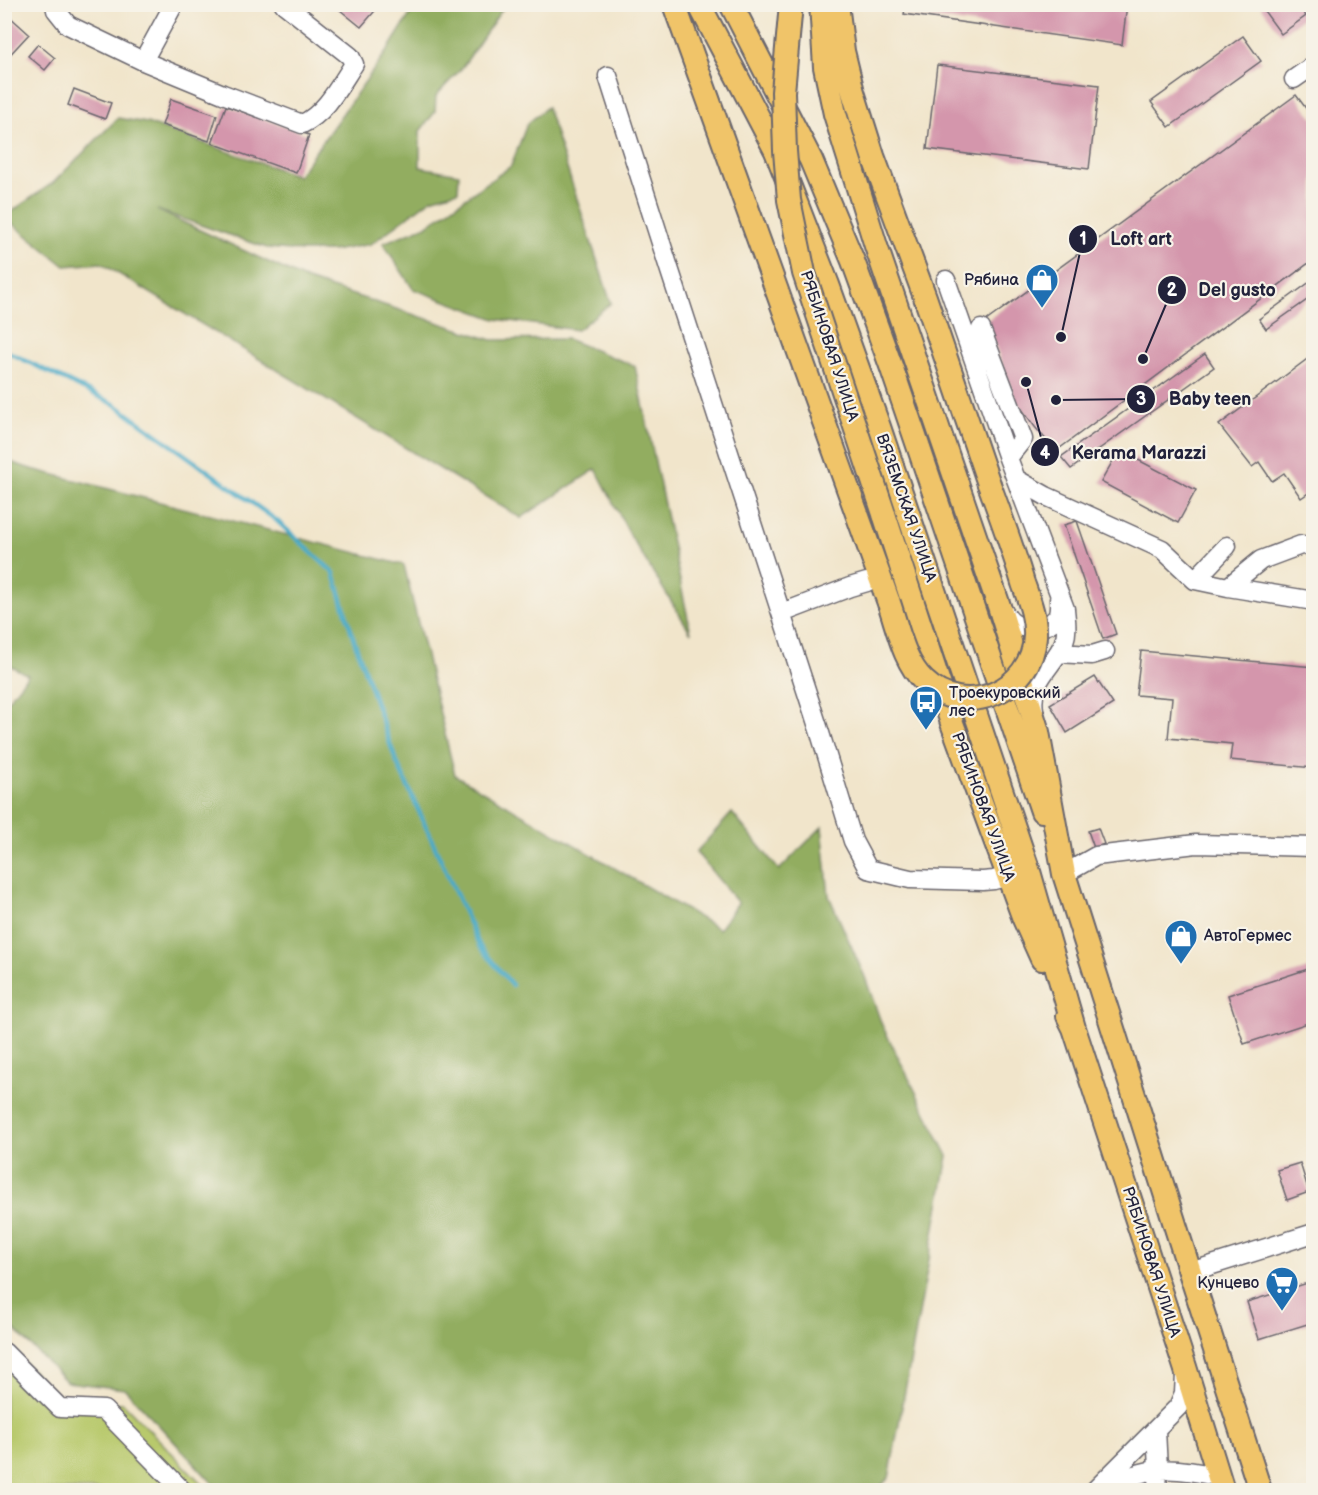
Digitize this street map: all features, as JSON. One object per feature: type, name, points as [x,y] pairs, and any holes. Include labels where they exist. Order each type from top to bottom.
[{"type":"main road","points":[[674,4],[912,665],[926,683],[935,690],[956,698],[990,696],[1010,686],[1025,668],[1034,647],[1033,613],[925,297],[873,156],[846,61],[837,4]]},
{"type":"main road","name":"ВЯЗЕМСКАЯ УЛИЦА","points":[[699,4],[776,151],[828,285],[879,427],[1030,875],[1074,1028]]},
{"type":"main road","name":"ВЯЗЕМСКАЯ УЛИЦА","points":[[731,4],[811,159],[853,261],[1064,874]]},
{"type":"main road","name":"РЯБИНОВАЯ УЛИЦА","points":[[791,4],[783,92],[785,151],[789,200],[804,273],[952,723],[1024,919],[1074,1028],[1221,1484]]},
{"type":"main road","name":"РЯБИНОВАЯ УЛИЦА","points":[[821,4],[825,67],[838,125],[876,246],[999,606],[1038,732],[1064,874],[1260,1491]]},
{"type":"street","points":[[55,4],[56,10],[68,25],[143,61],[302,124],[310,120],[330,101],[354,64],[350,56],[284,4]]},
{"type":"street","points":[[143,61],[174,4]]},
{"type":"street","points":[[1294,79],[1314,65]]},
{"type":"street","points":[[608,76],[782,613],[853,841],[868,869],[910,879],[983,881],[1008,876]]},
{"type":"street","points":[[946,280],[1008,458],[1065,609],[1067,623],[1063,643],[1034,692],[1038,732]]},
{"type":"street","points":[[981,329],[1023,439],[1008,458]]},
{"type":"street","points":[[1016,478],[1046,496],[1162,549],[1195,580],[1314,601]]},
{"type":"street","points":[[1228,587],[1260,560],[1301,545],[1314,546]]},
{"type":"street","points":[[1195,580],[1227,546]]},
{"type":"street","points":[[782,613],[850,586],[867,582]]},
{"type":"street","points":[[999,606],[1014,623],[1026,628],[1037,627],[1055,620],[1059,612],[1060,592]]},
{"type":"street","points":[[1058,653],[1092,655],[1105,651]]},
{"type":"street","points":[[1064,874],[1096,856],[1196,844],[1314,848]]},
{"type":"street","points":[[1190,1272],[1314,1233]]},
{"type":"street","points":[[4,1352],[60,1408],[104,1410],[182,1491]]},
{"type":"street","points":[[1095,1491],[1181,1402],[1185,1387],[1185,1367]]},
{"type":"street","points":[[1156,1430],[1157,1491]]},
{"type":"street","points":[[1101,1491],[1128,1476],[1158,1469],[1176,1468],[1195,1471],[1221,1484]]},
{"type":"green space","points":[[416,5],[505,5],[462,68],[436,96],[435,112],[420,131],[420,167],[459,174],[458,191],[431,199],[371,244],[333,251],[267,248],[157,210],[307,280],[492,340],[567,339],[635,366],[691,633],[632,539],[596,469],[521,518],[101,263],[65,266],[5,218],[54,182],[118,118],[147,123],[298,176],[389,48]]},
{"type":"green space","points":[[547,107],[611,303],[577,330],[495,319],[413,289],[383,243],[426,226],[511,166],[527,124]]},
{"type":"green space","points":[[5,460],[28,468],[404,565],[455,775],[719,929],[738,903],[696,852],[732,813],[779,870],[822,827],[829,896],[865,977],[882,1025],[948,1156],[889,1478],[876,1490],[219,1490],[125,1389],[67,1382],[5,1320],[4,705],[28,675],[5,663]]},
{"type":"green space","points":[[4,1342],[63,1401],[123,1403],[208,1490],[5,1490]]},
{"type":"building","points":[[906,4],[1127,4],[1122,45],[904,14]]},
{"type":"building","points":[[1259,4],[1298,4],[1306,16],[1281,34]]},
{"type":"building","points":[[334,5],[380,5],[361,27]]},
{"type":"building","points":[[8,15],[29,34],[4,61],[4,19]]},
{"type":"building","points":[[1243,36],[1261,61],[1169,127],[1151,102]]},
{"type":"building","points":[[38,44],[55,58],[45,70],[28,56]]},
{"type":"building","points":[[937,65],[1099,85],[1089,169],[927,149]]},
{"type":"building","points":[[74,89],[111,103],[105,119],[68,105]]},
{"type":"building","points":[[1296,95],[1314,119],[1314,259],[1056,451],[1016,401],[986,321]]},
{"type":"building","points":[[171,99],[217,115],[209,141],[162,125]]},
{"type":"building","points":[[226,106],[309,135],[296,173],[212,143]]},
{"type":"building","points":[[1314,279],[1314,295],[1266,329],[1259,319]]},
{"type":"building","points":[[1205,354],[1214,367],[1071,469],[1061,457]]},
{"type":"building","points":[[1314,354],[1314,489],[1301,498],[1284,473],[1272,481],[1259,462],[1252,467],[1219,425]]},
{"type":"building","points":[[1119,450],[1196,490],[1178,523],[1101,482]]},
{"type":"building","points":[[1077,521],[1116,634],[1103,639],[1064,525]]},
{"type":"building","points":[[1141,651],[1314,667],[1314,768],[1230,760],[1232,744],[1168,738],[1172,698],[1136,695]]},
{"type":"building","points":[[1095,677],[1113,704],[1067,733],[1050,704]]},
{"type":"building","points":[[1098,828],[1104,844],[1094,848],[1088,831]]},
{"type":"building","points":[[1314,967],[1314,1021],[1244,1044],[1228,995]]},
{"type":"building","points":[[1300,1163],[1309,1192],[1287,1200],[1277,1170]]},
{"type":"building","name":"Кунцево","points":[[1314,1281],[1314,1322],[1259,1339],[1247,1302]]},
{"type":"waterway","points":[[4,350],[114,404],[276,520],[334,573],[354,640],[395,758],[480,947],[512,985]]},
{"type":"place","name":"Рябина","points":[[1042,309]]},
{"type":"place","name":"Loft art","points":[[1061,337]]},
{"type":"place","name":"Del gusto","points":[[1143,359]]},
{"type":"place","name":"Kerama Marazzi","points":[[1026,382]]},
{"type":"place","name":"Baby teen","points":[[1056,400]]},
{"type":"place","name":"Троекуровский лес","points":[[926,731]]},
{"type":"place","name":"АвтоГермес","points":[[1181,965]]},
{"type":"place","name":"Кунцево","points":[[1282,1312]]}]
